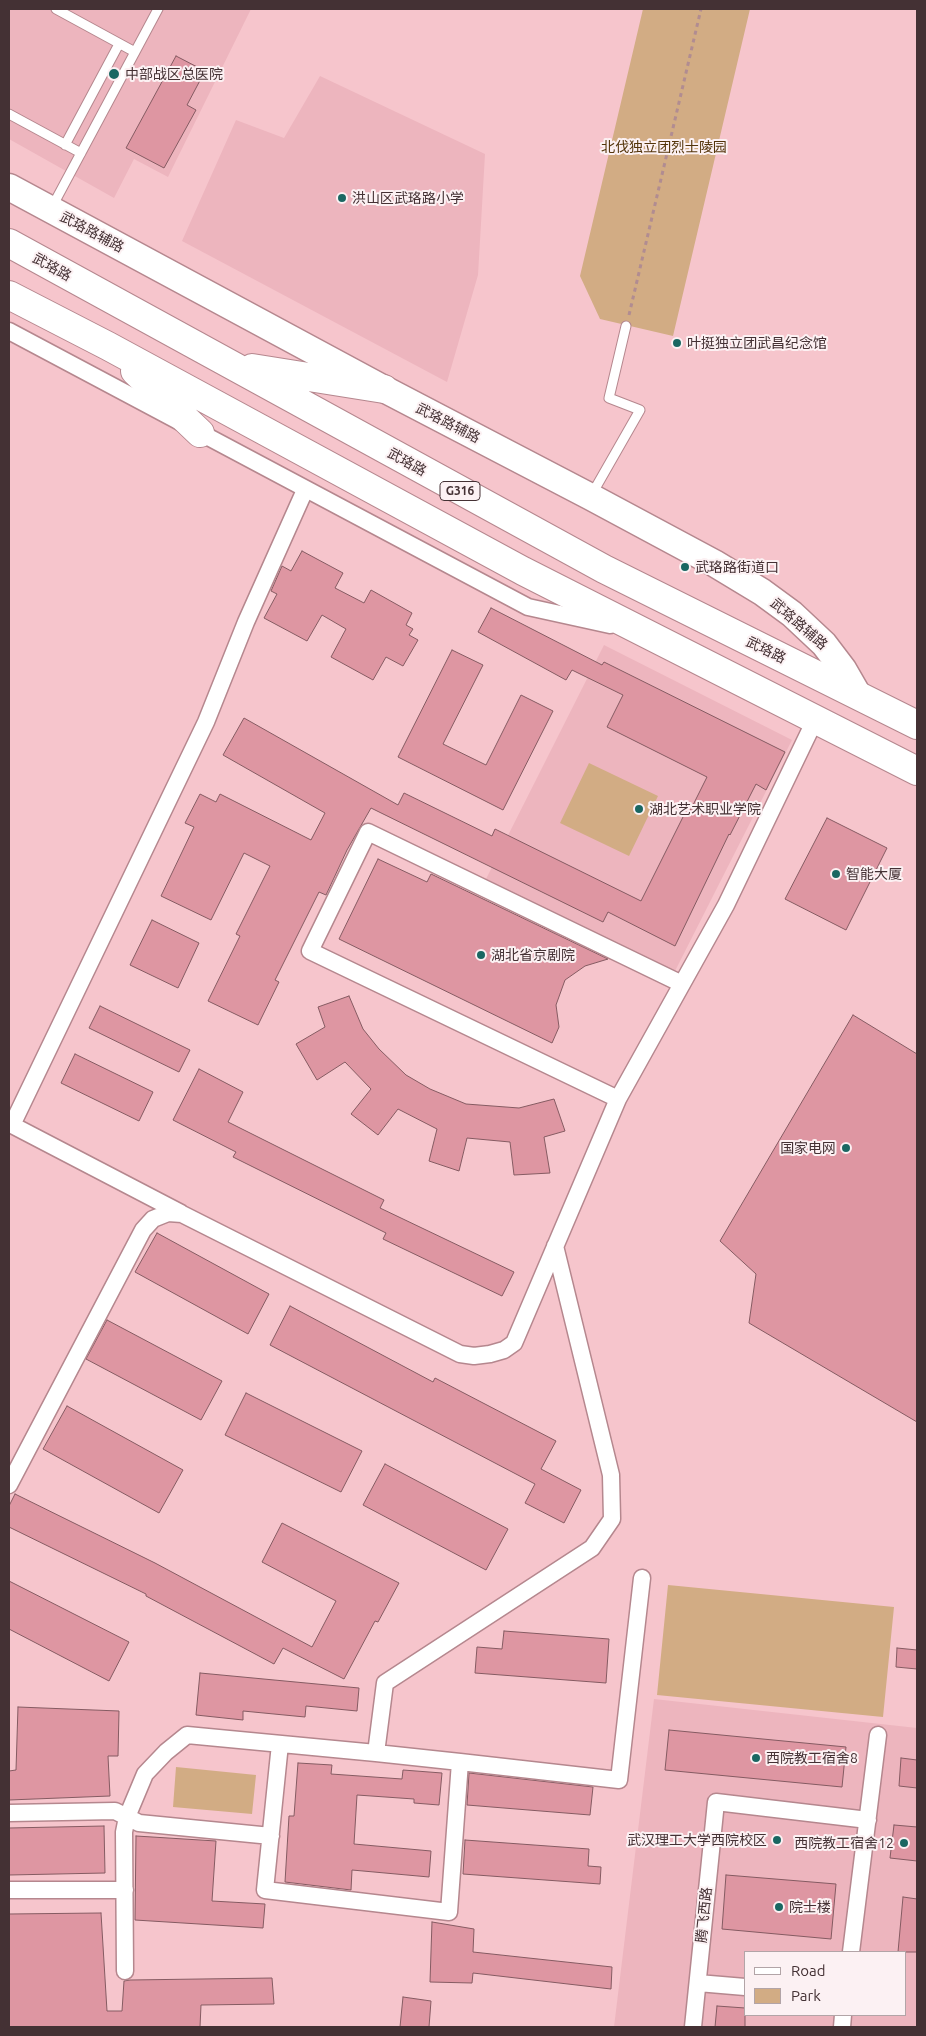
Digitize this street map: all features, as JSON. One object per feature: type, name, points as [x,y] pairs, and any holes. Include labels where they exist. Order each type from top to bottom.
[{"type":"highway","name":"武珞路","points":[[9,243],[604,569],[917,725]]},
{"type":"highway","points":[[9,295],[108,346],[317,461],[640,631],[917,771]]},
{"type":"highway","points":[[108,346],[200,433]]},
{"type":"highway","points":[[232,365],[384,390]]},
{"type":"main road","name":"武珞路辅路","points":[[9,187],[384,390],[714,563],[762,592],[792,614],[824,644],[843,668],[858,695]]},
{"type":"street","points":[[9,331],[528,607],[640,631]]},
{"type":"street","points":[[305,490],[246,622],[206,722],[12,1126],[460,1354],[474,1356],[504,1350],[514,1344],[618,1099],[726,905],[814,720]]},
{"type":"street","points":[[618,1099],[310,951],[368,832],[682,984]]},
{"type":"street","points":[[9,1485],[143,1230],[152,1219],[168,1213],[182,1214]]},
{"type":"street","points":[[376,1753],[385,1683],[592,1548],[612,1519],[611,1475],[555,1246]]},
{"type":"street","points":[[125,1971],[124,1832],[127,1817],[145,1774],[166,1752],[187,1735],[376,1753],[619,1780],[642,1578]]},
{"type":"street","points":[[851,1951],[878,1735]]},
{"type":"street","points":[[280,1744],[265,1890],[450,1912],[460,1762]]},
{"type":"street","name":"腾飞西路","points":[[693,2027],[716,1802],[868,1820]]},
{"type":"street","points":[[9,1814],[115,1811],[139,1823],[271,1836]]},
{"type":"street","points":[[9,1890],[124,1890]]},
{"type":"street","points":[[698,1983],[744,1988]]},
{"type":"lane","points":[[56,9],[135,52]]},
{"type":"lane","points":[[50,209],[158,9]]},
{"type":"lane","points":[[65,145],[119,44]]},
{"type":"lane","points":[[9,114],[81,153]]},
{"type":"lane","points":[[591,497],[640,410],[608,398],[626,326]]},
{"type":"path","points":[[626,326],[701,9]]},
{"type":"shaded area","name":"中部战区总医院","points":[[9,9],[251,9],[168,177],[134,159],[114,198],[9,139]]},
{"type":"shaded area","name":"洪山区武珞路小学","points":[[320,76],[485,154],[478,275],[447,382],[182,241],[236,120],[284,138]]},
{"type":"shaded area","name":"湖北艺术职业学院","points":[[604,645],[792,740],[674,973],[486,879]]},
{"type":"shaded area","name":"武汉理工大学西院校区","points":[[654,1699],[917,1728],[917,2027],[614,2027]]},
{"type":"green space","name":"北伐独立团烈士陵园","points":[[643,9],[750,9],[673,336],[600,319],[580,276]]},
{"type":"green space","points":[[589,763],[658,796],[629,856],[560,823]]},
{"type":"green space","points":[[668,1585],[894,1607],[883,1717],[657,1695]]},
{"type":"green space","points":[[176,1767],[256,1775],[252,1814],[173,1807]]},
{"type":"building","points":[[176,56],[205,71],[187,105],[196,110],[164,168],[126,148]]},
{"type":"building","points":[[302,551],[343,573],[335,588],[364,603],[371,590],[412,613],[406,625],[413,629],[409,635],[418,640],[403,666],[386,657],[373,680],[331,657],[346,629],[322,615],[307,641],[264,618],[277,594],[271,591],[282,566],[291,571]]},
{"type":"building","points":[[491,608],[602,665],[604,662],[785,752],[766,790],[756,784],[729,834],[675,946],[608,912],[603,922],[371,808],[347,850],[326,895],[319,892],[275,980],[279,982],[258,1025],[208,1001],[240,936],[236,934],[270,866],[244,853],[211,920],[161,896],[194,827],[185,823],[200,794],[216,802],[220,794],[311,840],[325,813],[223,755],[244,718],[398,805],[404,793],[492,836],[495,829],[641,901],[685,813],[688,815],[707,777],[607,727],[623,695],[572,670],[566,680],[478,632]]},
{"type":"building","points":[[452,650],[483,665],[443,744],[486,765],[521,695],[553,711],[503,810],[398,757]]},
{"type":"building","name":"智能大厦","points":[[827,818],[887,848],[846,930],[785,899]]},
{"type":"building","points":[[378,859],[427,882],[431,874],[608,959],[585,966],[565,980],[556,1005],[559,1027],[552,1043],[339,939]]},
{"type":"building","points":[[152,920],[199,943],[178,988],[130,965]]},
{"type":"building","points":[[349,996],[363,1029],[379,1049],[406,1075],[430,1089],[466,1104],[519,1108],[554,1099],[565,1131],[544,1137],[550,1173],[514,1175],[510,1142],[467,1138],[459,1171],[429,1161],[437,1129],[398,1109],[378,1135],[351,1114],[371,1089],[345,1062],[317,1080],[296,1044],[325,1027],[318,1007]]},
{"type":"building","points":[[100,1006],[190,1050],[179,1072],[89,1028]]},
{"type":"building","name":"国家电网","points":[[853,1015],[917,1054],[917,1422],[749,1323],[756,1274],[720,1241]]},
{"type":"building","points":[[75,1054],[153,1092],[139,1121],[61,1083]]},
{"type":"building","points":[[199,1069],[243,1092],[228,1122],[384,1200],[380,1208],[514,1272],[502,1296],[383,1239],[386,1233],[233,1157],[236,1152],[173,1120]]},
{"type":"building","points":[[157,1233],[269,1294],[248,1334],[135,1272]]},
{"type":"building","points":[[290,1306],[433,1382],[435,1378],[556,1441],[541,1469],[581,1490],[564,1523],[525,1503],[535,1484],[270,1345]]},
{"type":"building","points":[[107,1320],[222,1381],[201,1420],[86,1359]]},
{"type":"building","points":[[246,1393],[362,1451],[341,1492],[225,1435]]},
{"type":"building","points":[[67,1406],[183,1470],[159,1513],[43,1449]]},
{"type":"building","points":[[385,1464],[508,1529],[486,1570],[363,1505]]},
{"type":"building","points":[[15,1494],[155,1563],[312,1647],[336,1601],[262,1562],[282,1523],[399,1583],[378,1622],[375,1621],[344,1679],[283,1648],[274,1664],[146,1596],[146,1594],[9,1527],[9,1506]]},
{"type":"building","points":[[9,1581],[129,1642],[109,1681],[9,1629]]},
{"type":"building","points":[[504,1631],[609,1639],[606,1683],[475,1673],[477,1647],[502,1649]]},
{"type":"building","points":[[897,1648],[917,1650],[917,1669],[896,1667]]},
{"type":"building","points":[[200,1673],[359,1688],[357,1711],[306,1706],[305,1717],[243,1711],[243,1720],[196,1715]]},
{"type":"building","points":[[18,1707],[119,1711],[118,1756],[108,1756],[110,1796],[9,1800],[9,1771],[16,1770]]},
{"type":"building","name":"西院教工宿舍8","points":[[669,1730],[846,1747],[842,1787],[665,1770]]},
{"type":"building","points":[[901,1758],[917,1760],[917,1788],[899,1786]]},
{"type":"building","points":[[298,1763],[332,1765],[331,1774],[402,1779],[403,1770],[442,1773],[439,1805],[414,1803],[414,1799],[357,1795],[354,1844],[431,1851],[429,1877],[352,1870],[351,1890],[285,1882],[289,1816],[294,1816]]},
{"type":"building","points":[[469,1773],[593,1787],[590,1815],[467,1805]]},
{"type":"building","name":"西院教工宿舍12","points":[[894,1825],[917,1827],[917,1861],[890,1858]]},
{"type":"building","points":[[104,1826],[105,1873],[9,1875],[9,1828]]},
{"type":"building","points":[[136,1836],[216,1841],[212,1901],[265,1904],[263,1928],[135,1920]]},
{"type":"building","points":[[465,1840],[589,1849],[588,1866],[601,1867],[600,1884],[463,1874]]},
{"type":"building","name":"院士楼","points":[[726,1875],[836,1884],[831,1939],[722,1929]]},
{"type":"building","points":[[903,1897],[917,1899],[917,1952],[898,1951]]},
{"type":"building","points":[[101,1913],[107,2011],[122,2011],[124,1981],[130,1980],[272,1978],[274,2004],[201,2005],[200,2027],[9,2027],[9,1914]]},
{"type":"building","points":[[432,1922],[474,1929],[473,1952],[612,1967],[611,1989],[473,1973],[472,1983],[430,1982]]},
{"type":"building","points":[[403,1997],[431,2001],[429,2027],[400,2027]]},
{"type":"building","points":[[717,2006],[744,2008],[745,2027],[715,2027]]},
{"type":"place","name":"中部战区总医院","points":[[114,74]]},
{"type":"place","name":"洪山区武珞路小学","points":[[342,198]]},
{"type":"place","name":"叶挺独立团武昌纪念馆","points":[[677,343]]},
{"type":"place","name":"武珞路街道口","points":[[685,567]]},
{"type":"place","name":"湖北艺术职业学院","points":[[639,809]]},
{"type":"place","name":"智能大厦","points":[[836,874]]},
{"type":"place","name":"湖北省京剧院","points":[[481,955]]},
{"type":"place","name":"国家电网","points":[[846,1148]]},
{"type":"place","name":"西院教工宿舍8","points":[[756,1758]]},
{"type":"place","name":"武汉理工大学西院校区","points":[[777,1840]]},
{"type":"place","name":"西院教工宿舍12","points":[[904,1843]]},
{"type":"place","name":"院士楼","points":[[779,1907]]}]
